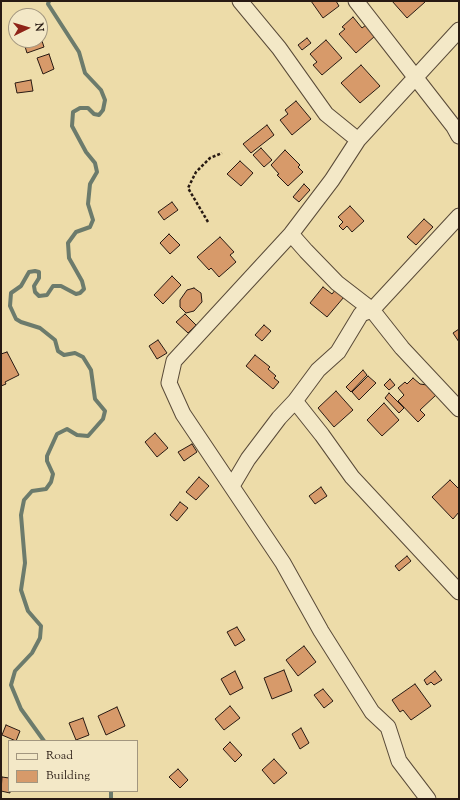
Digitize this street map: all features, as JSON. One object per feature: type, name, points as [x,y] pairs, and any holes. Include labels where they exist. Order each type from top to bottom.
[{"type":"street","points":[[240,1],[279,48],[326,114],[358,140]]},
{"type":"street","points":[[356,1],[459,136]]},
{"type":"street","points":[[428,799],[399,761],[388,727],[372,712],[321,631],[283,563],[251,518],[232,486],[183,414],[169,382],[171,367],[174,361],[291,234],[332,180],[358,140],[459,30]]},
{"type":"street","points":[[232,486],[248,459],[279,418],[295,401],[318,370],[338,352],[361,314],[372,310],[459,216]]},
{"type":"street","points":[[291,234],[337,283],[372,310],[402,348],[459,409]]},
{"type":"street","points":[[295,401],[352,477],[459,592]]},
{"type":"path","points":[[208,222],[188,188],[200,167],[210,158],[222,153]]},
{"type":"building","points":[[311,1],[336,1],[339,6],[323,18]]},
{"type":"building","points":[[392,1],[424,1],[425,2],[407,18]]},
{"type":"building","points":[[353,17],[362,28],[366,25],[375,36],[356,53],[339,34],[345,29],[342,27]]},
{"type":"building","points":[[307,38],[311,43],[302,50],[298,45]]},
{"type":"building","points":[[326,40],[342,58],[322,75],[313,65],[317,62],[310,54]]},
{"type":"building","points":[[25,48],[41,48],[27,53]]},
{"type":"building","points":[[49,54],[54,69],[43,74],[37,58]]},
{"type":"building","points":[[361,65],[380,86],[360,103],[341,83]]},
{"type":"building","points":[[31,80],[33,91],[17,93],[15,83]]},
{"type":"building","points":[[296,101],[311,119],[292,135],[280,120],[288,114],[285,110]]},
{"type":"building","points":[[267,125],[274,135],[251,153],[243,144]]},
{"type":"building","points":[[261,148],[272,160],[264,167],[253,155]]},
{"type":"building","points":[[285,150],[300,165],[298,167],[303,172],[288,186],[277,175],[279,174],[271,165]]},
{"type":"building","points":[[240,161],[253,173],[241,186],[227,174]]},
{"type":"building","points":[[304,184],[310,190],[299,202],[293,197]]},
{"type":"building","points":[[172,202],[178,210],[164,220],[158,212]]},
{"type":"building","points":[[350,206],[364,221],[352,232],[347,226],[343,230],[339,226],[343,222],[338,217]]},
{"type":"building","points":[[424,219],[433,227],[416,245],[407,237]]},
{"type":"building","points":[[169,234],[180,245],[170,254],[160,243]]},
{"type":"building","points":[[220,237],[234,252],[230,255],[236,262],[219,277],[211,268],[209,270],[197,257]]},
{"type":"building","points":[[172,276],[181,285],[163,304],[154,295]]},
{"type":"building","points":[[323,287],[332,294],[336,289],[344,297],[327,317],[310,303]]},
{"type":"building","points":[[194,288],[201,293],[202,302],[194,311],[186,313],[180,307],[180,300],[187,290]]},
{"type":"building","points":[[185,314],[196,325],[188,333],[176,322]]},
{"type":"building","points":[[264,325],[271,331],[262,341],[255,335]]},
{"type":"building","points":[[459,329],[459,342],[453,333]]},
{"type":"building","points":[[158,340],[167,353],[157,359],[149,346]]},
{"type":"building","points":[[7,352],[19,375],[5,382],[6,384],[1,386],[1,354]]},
{"type":"building","points":[[255,355],[270,367],[268,369],[276,376],[274,378],[279,382],[273,389],[246,366]]},
{"type":"building","points":[[363,370],[367,375],[351,392],[346,387]]},
{"type":"building","points":[[368,376],[376,383],[359,400],[352,392]]},
{"type":"building","points":[[413,378],[420,384],[427,385],[436,395],[420,410],[425,415],[418,422],[398,401],[404,395],[398,388],[405,382],[407,384]]},
{"type":"building","points":[[390,379],[395,385],[389,390],[384,385]]},
{"type":"building","points":[[336,391],[353,410],[334,427],[318,408]]},
{"type":"building","points":[[389,393],[404,408],[399,413],[385,398]]},
{"type":"building","points":[[384,403],[399,420],[382,436],[367,420]]},
{"type":"building","points":[[155,433],[168,448],[157,457],[145,442]]},
{"type":"building","points":[[192,444],[197,452],[184,461],[178,452]]},
{"type":"building","points":[[199,477],[209,486],[196,500],[186,492]]},
{"type":"building","points":[[450,480],[459,489],[459,512],[453,519],[432,497]]},
{"type":"building","points":[[321,487],[327,496],[315,504],[309,496]]},
{"type":"building","points":[[180,502],[188,508],[177,521],[170,515]]},
{"type":"building","points":[[407,556],[411,561],[399,571],[395,566]]},
{"type":"building","points":[[237,627],[245,640],[235,646],[227,632]]},
{"type":"building","points":[[304,646],[316,662],[298,676],[286,660]]},
{"type":"building","points":[[284,670],[292,691],[272,699],[264,678]]},
{"type":"building","points":[[235,671],[243,688],[230,695],[221,679]]},
{"type":"building","points":[[435,671],[442,680],[434,685],[431,682],[427,685],[424,680]]},
{"type":"building","points":[[415,684],[431,706],[411,720],[403,710],[400,712],[392,700]]},
{"type":"building","points":[[323,689],[333,701],[324,708],[314,695]]},
{"type":"building","points":[[230,706],[240,718],[224,730],[215,719]]},
{"type":"building","points":[[117,707],[125,726],[106,735],[98,716]]},
{"type":"building","points":[[83,718],[89,735],[76,740],[69,723]]},
{"type":"building","points":[[6,725],[20,731],[16,740],[2,735]]},
{"type":"building","points":[[301,728],[309,743],[300,749],[292,734]]},
{"type":"building","points":[[230,742],[242,755],[235,762],[223,749]]},
{"type":"building","points":[[274,759],[287,773],[274,784],[262,770]]},
{"type":"building","points":[[178,769],[188,780],[180,788],[169,777]]},
{"type":"building","points":[[2,777],[8,778],[8,792],[10,793],[1,791]]},
{"type":"waterway","points":[[43,740],[21,709],[11,685],[15,671],[32,653],[40,638],[41,626],[28,611],[21,590],[25,563],[21,515],[24,500],[32,491],[46,489],[51,482],[53,474],[47,461],[47,456],[57,434],[67,429],[77,435],[88,436],[103,419],[105,411],[95,399],[91,370],[83,357],[75,353],[64,355],[58,351],[55,340],[40,328],[16,319],[10,306],[11,293],[21,286],[29,272],[39,272],[39,278],[34,286],[35,292],[39,296],[47,295],[53,286],[61,286],[76,294],[80,293],[84,289],[82,281],[69,258],[68,243],[76,232],[90,227],[93,220],[88,204],[90,184],[97,172],[95,163],[86,152],[72,126],[73,112],[80,108],[88,108],[94,114],[99,115],[103,110],[105,100],[101,90],[85,73],[79,52],[48,4],[49,1]]},
{"type":"waterway","points":[[111,792],[111,799]]}]
